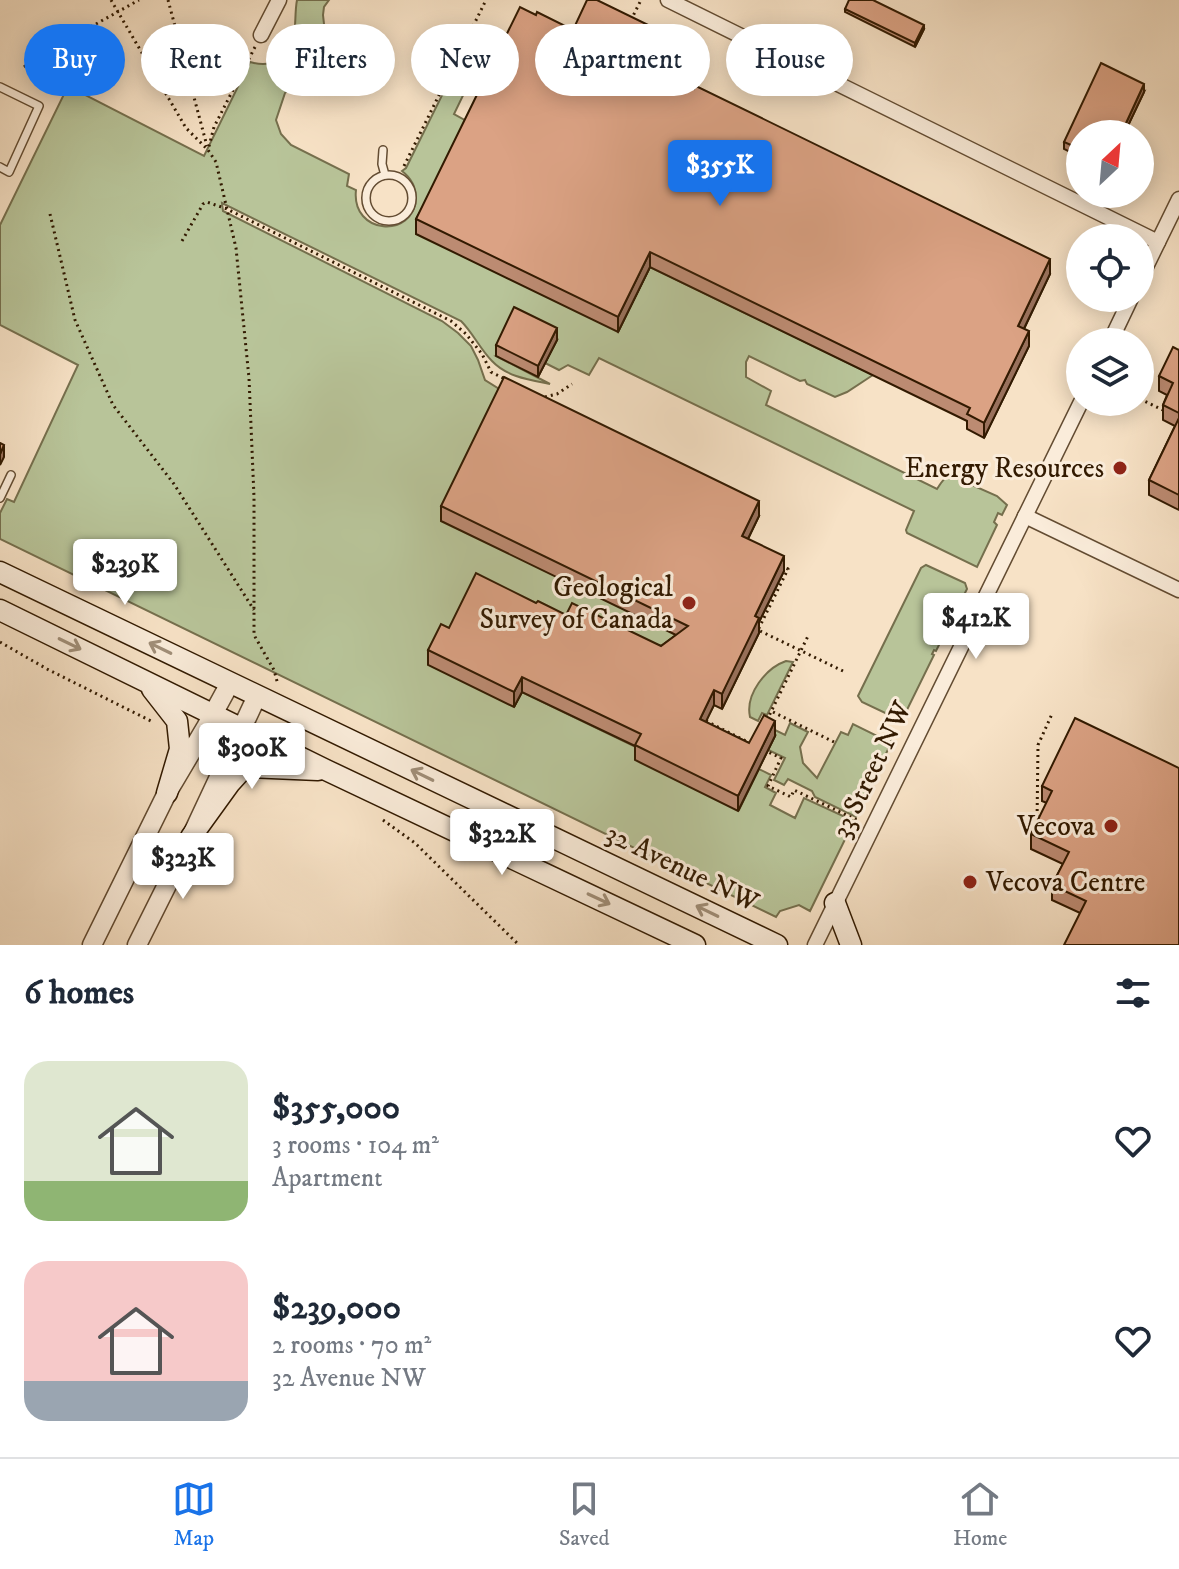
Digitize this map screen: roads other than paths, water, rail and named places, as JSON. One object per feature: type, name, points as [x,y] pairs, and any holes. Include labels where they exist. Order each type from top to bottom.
[{"type":"main road","name":"32 Avenue NW","points":[[0,572],[777,945]]},
{"type":"main road","points":[[0,610],[326,770],[695,945]]},
{"type":"main road","points":[[144,680],[177,721],[180,749],[167,793]]},
{"type":"main road","points":[[191,837],[230,783],[249,767],[326,770]]},
{"type":"main road","points":[[835,903],[851,945]]},
{"type":"street","points":[[261,35],[279,0]]},
{"type":"street","points":[[668,0],[1158,242]]},
{"type":"street","points":[[1154,250],[1179,199]]},
{"type":"street","name":"33 Street NW","points":[[815,945],[1074,416]]},
{"type":"street","points":[[1025,516],[1179,590]]},
{"type":"street","points":[[92,945],[167,793],[230,683]]},
{"type":"street","points":[[137,945],[257,696]]},
{"type":"lane","points":[[0,87],[39,106],[9,172],[0,167]]},
{"type":"lane","points":[[383,150],[385,175]]},
{"type":"lane","points":[[385,175],[399,177],[405,182],[411,196],[408,210],[396,219],[388,220],[374,215],[366,202],[372,181],[385,175]]},
{"type":"lane","points":[[0,498],[11,475]]},
{"type":"place","name":"Energy Resources","points":[[1120,468]]},
{"type":"place","name":"Geological Survey of Canada","points":[[689,603]]},
{"type":"place","name":"Vecova","points":[[1111,826]]},
{"type":"place","name":"Vecova Centre","points":[[970,882]]}]
